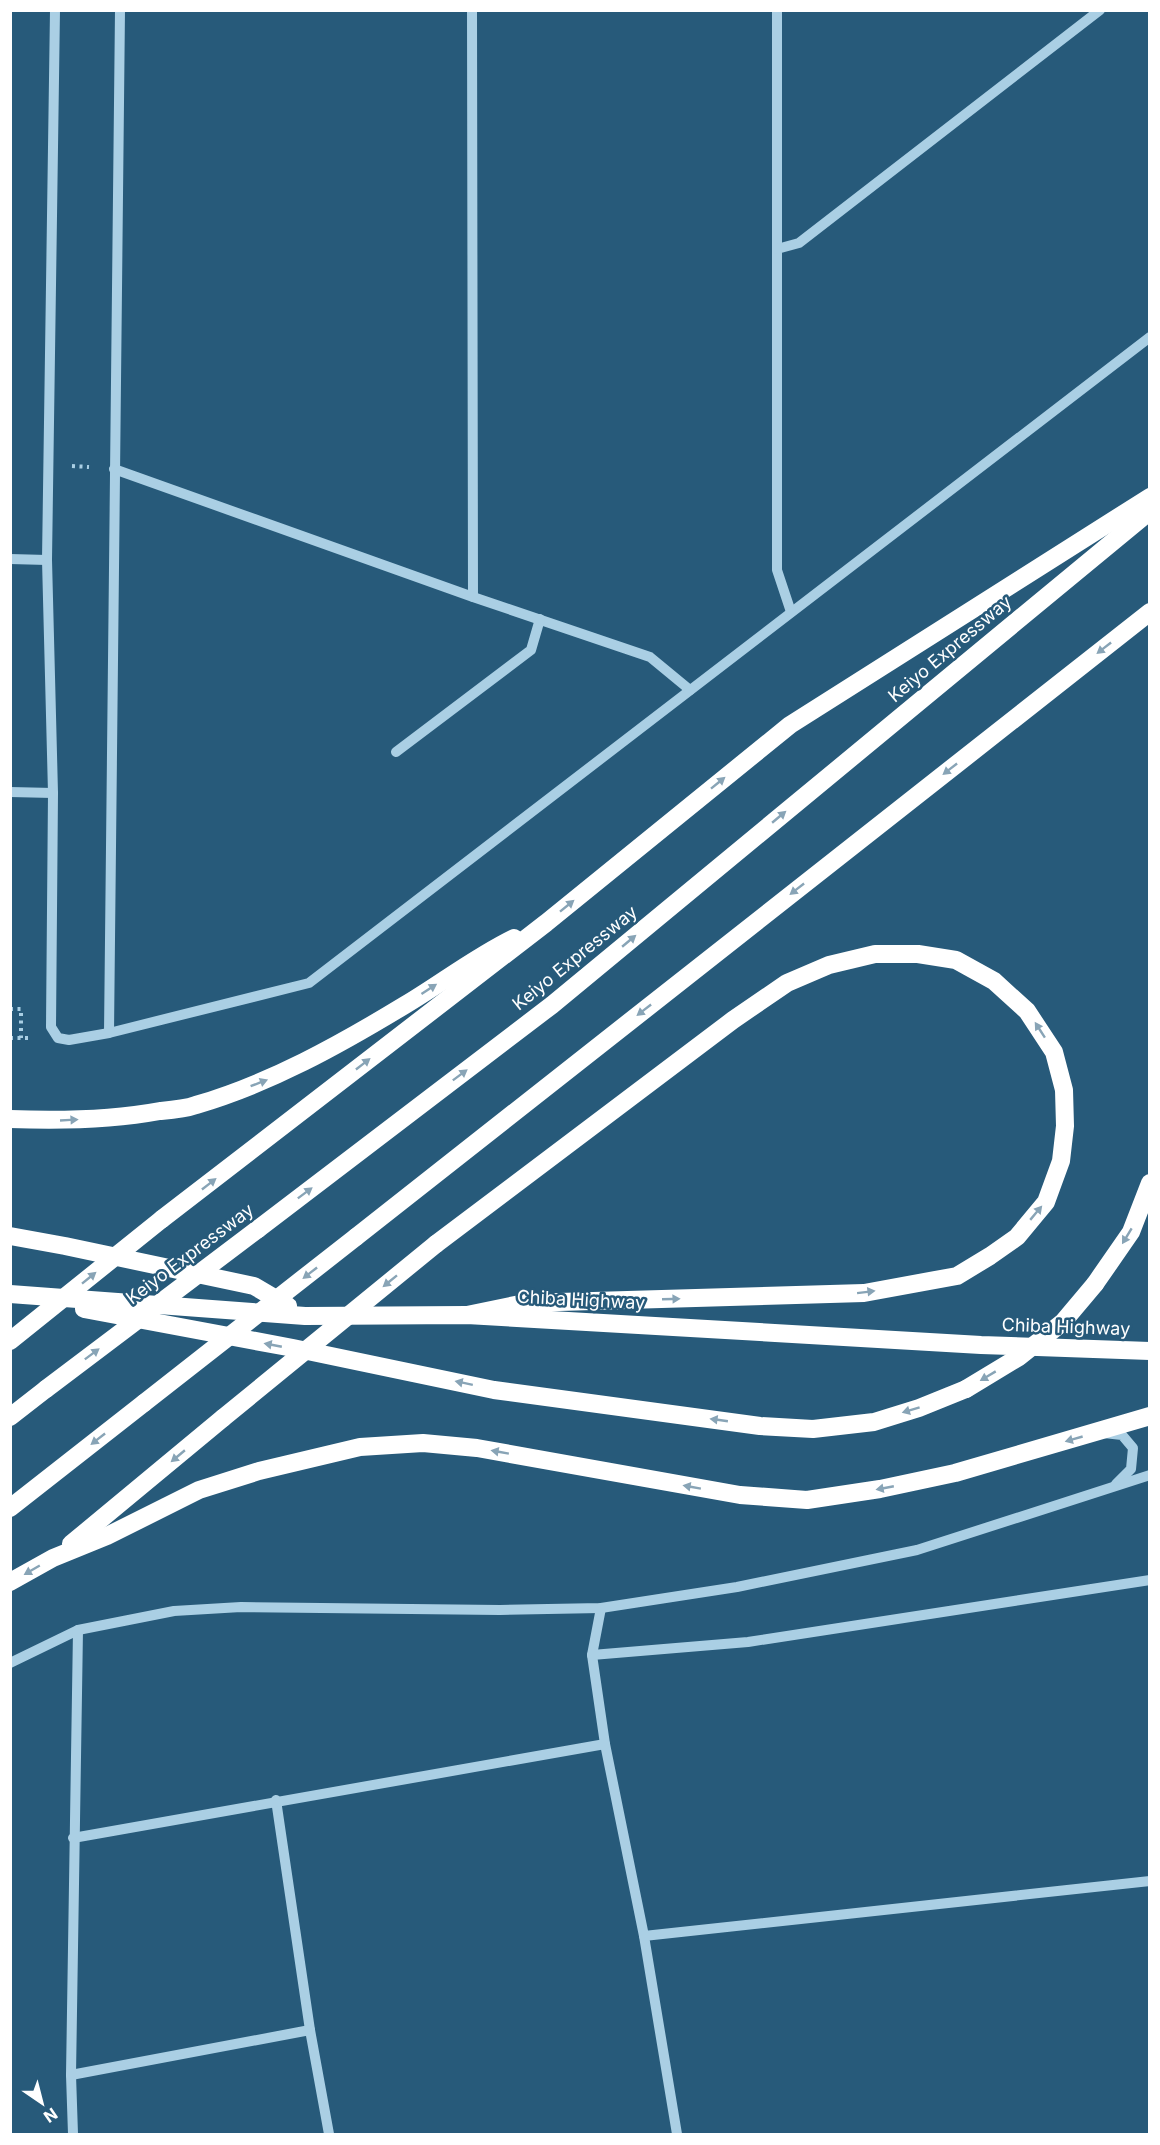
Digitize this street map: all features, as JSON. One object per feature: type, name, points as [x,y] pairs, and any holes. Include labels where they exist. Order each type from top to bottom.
[{"type":"highway","points":[[10,1341],[162,1220],[546,923],[790,725],[1149,497]]},
{"type":"highway","name":"Keiyo Expressway","points":[[10,1417],[552,1005],[1149,511]]},
{"type":"highway","points":[[10,1508],[1149,612]]},
{"type":"highway","points":[[10,1119],[55,1121],[127,1117],[194,1106],[263,1082],[346,1040],[408,1003],[486,951],[546,923]]},
{"type":"highway","points":[[53,1558],[436,1244],[742,1014],[787,983],[829,965],[875,954],[918,954],[956,960],[994,981],[1027,1011],[1054,1052],[1064,1090],[1065,1126],[1061,1161],[1046,1202],[1017,1237],[957,1276],[864,1293],[525,1303],[466,1315]]},
{"type":"highway","points":[[10,1295],[293,1348],[494,1390],[760,1426],[813,1429],[874,1422],[919,1408],[966,1389],[1019,1357],[1063,1322],[1095,1284],[1131,1233],[1149,1183]]},
{"type":"highway","points":[[10,1236],[254,1286],[305,1316]]},
{"type":"highway","name":"Chiba Highway","points":[[10,1295],[305,1316],[466,1315],[969,1344],[1149,1351]]},
{"type":"highway","points":[[10,1582],[53,1558],[108,1536],[199,1490],[259,1471],[360,1446],[423,1443],[477,1448],[740,1495],[807,1500],[880,1489],[955,1473],[1149,1416]]},
{"type":"street","points":[[56,10],[47,560],[53,793],[51,1027],[58,1038],[69,1040],[109,1033],[309,983],[1149,337]]},
{"type":"street","points":[[109,1033],[120,10]]},
{"type":"street","points":[[472,10],[473,597]]},
{"type":"street","points":[[777,10],[777,570],[791,612]]},
{"type":"street","points":[[777,249],[799,243],[1100,10]]},
{"type":"street","points":[[114,469],[473,597],[650,657],[690,690]]},
{"type":"street","points":[[10,559],[47,560]]},
{"type":"street","points":[[396,752],[531,650],[540,620]]},
{"type":"street","points":[[10,792],[53,793]]},
{"type":"street","points":[[1097,1432],[1122,1435],[1132,1448],[1131,1469],[1113,1487]]},
{"type":"street","points":[[10,1663],[78,1630],[174,1611],[241,1607],[500,1610],[601,1608],[737,1587],[917,1550],[1149,1474]]},
{"type":"street","points":[[592,1654],[748,1642],[1149,1580]]},
{"type":"street","points":[[601,1608],[592,1654],[605,1743],[644,1936],[677,2134]]},
{"type":"street","points":[[73,2134],[71,2075],[78,1630]]},
{"type":"street","points":[[74,1838],[276,1800],[605,1743]]},
{"type":"street","points":[[276,1800],[310,2030],[329,2134]]},
{"type":"street","points":[[644,1936],[1149,1881]]},
{"type":"street","points":[[71,2075],[310,2030]]},
{"type":"path","points":[[10,1010],[21,1009],[21,1038]]}]
